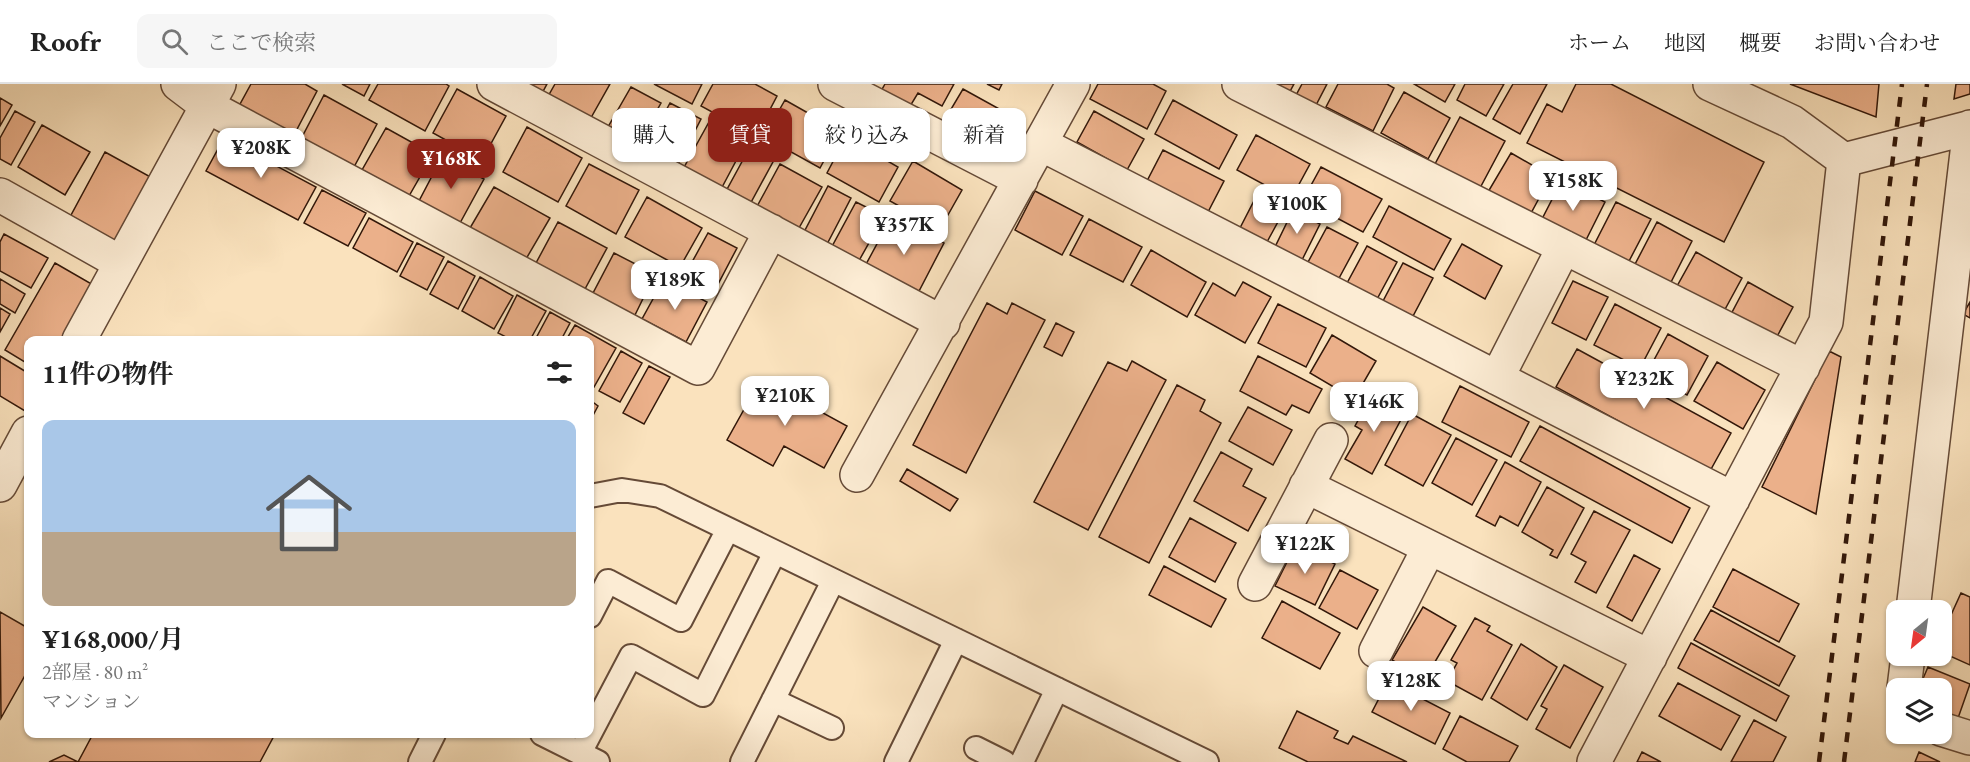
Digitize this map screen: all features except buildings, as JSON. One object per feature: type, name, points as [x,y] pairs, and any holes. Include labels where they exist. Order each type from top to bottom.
[{"type":"street","points":[[178,84],[213,95],[698,368],[771,231]]},
{"type":"street","points":[[494,84],[943,323]]},
{"type":"street","points":[[835,84],[1021,180]]},
{"type":"street","points":[[857,475],[1073,84]]},
{"type":"street","points":[[1239,84],[1803,367]]},
{"type":"street","points":[[1710,84],[1792,122],[1844,160]]},
{"type":"street","points":[[81,336],[213,95]]},
{"type":"street","points":[[1844,160],[1969,128],[1966,178],[1914,600]]},
{"type":"street","points":[[1041,144],[1733,499]]},
{"type":"street","points":[[1594,762],[1826,322],[1844,160]]},
{"type":"street","points":[[0,195],[122,263]]},
{"type":"street","points":[[1497,378],[1564,247]]},
{"type":"street","points":[[0,485],[24,440]]},
{"type":"street","points":[[1255,584],[1331,440]]},
{"type":"street","points":[[1306,486],[1650,657]]},
{"type":"street","points":[[1376,651],[1429,548]]},
{"type":"street","points":[[1952,732],[1970,738]]},
{"type":"lane","points":[[594,495],[622,490],[660,496],[1207,762]]},
{"type":"lane","points":[[594,608],[608,581],[681,620],[728,529]]},
{"type":"lane","points":[[550,738],[589,758],[631,656],[703,695],[775,552]]},
{"type":"lane","points":[[742,762],[834,581]]},
{"type":"lane","points":[[896,762],[956,640]]},
{"type":"lane","points":[[1022,762],[1057,689]]},
{"type":"lane","points":[[773,700],[832,728]]},
{"type":"lane","points":[[420,762],[432,738]]},
{"type":"lane","points":[[976,748],[1004,762]]},
{"type":"railway","points":[[1819,762],[1902,84]]},
{"type":"railway","points":[[1844,762],[1927,84]]}]
